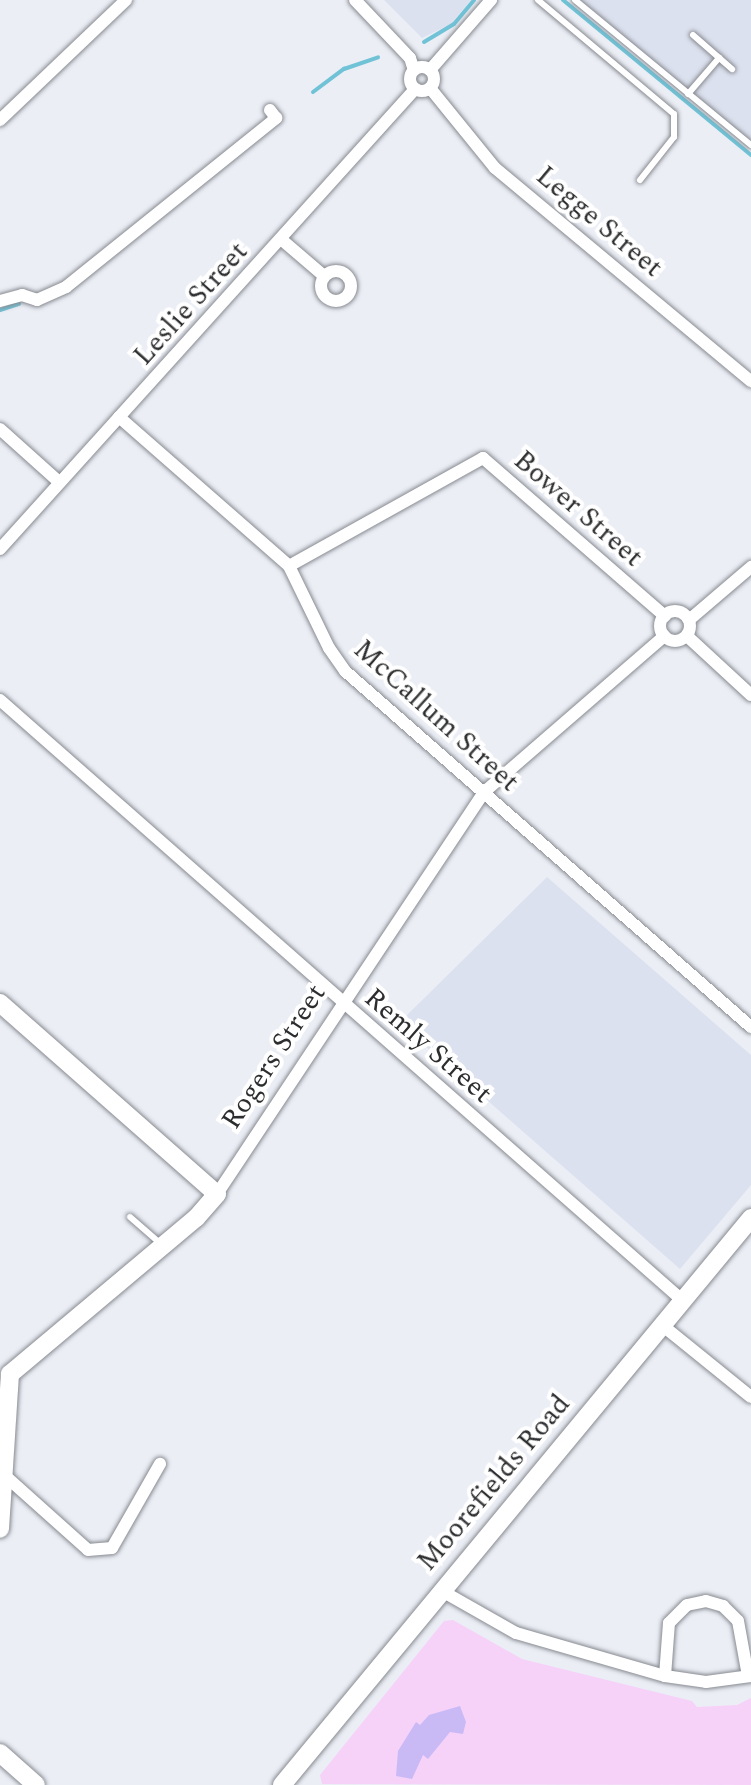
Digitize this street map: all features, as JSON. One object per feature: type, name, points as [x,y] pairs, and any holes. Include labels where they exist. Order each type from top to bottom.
[{"type":"street","points":[[0,120],[126,0]]},
{"type":"street","points":[[355,0],[410,58],[414,70],[410,79],[415,89],[430,88],[430,70],[491,0]]},
{"type":"street","points":[[414,70],[430,70]]},
{"type":"street","name":"Legge Street","points":[[430,88],[495,168],[751,381]]},
{"type":"street","name":"Leslie Street","points":[[0,549],[415,89]]},
{"type":"street","points":[[0,301],[22,295],[37,300],[66,287],[276,118],[270,110]]},
{"type":"street","points":[[282,240],[324,276]]},
{"type":"street","name":"McCallum Street","points":[[119,417],[289,566],[340,665],[751,1027]]},
{"type":"street","points":[[0,429],[59,482]]},
{"type":"street","name":"Bower Street","points":[[289,566],[483,458],[665,616]]},
{"type":"street","points":[[687,636],[689,620],[751,567]]},
{"type":"street","points":[[687,636],[675,641],[664,636],[665,616],[678,612],[689,620]]},
{"type":"street","name":"Rogers Street","points":[[0,1529],[6,1388],[17,1363],[163,1245],[217,1194],[483,793],[664,636]]},
{"type":"street","points":[[687,636],[751,695]]},
{"type":"street","name":"Remly Street","points":[[0,700],[682,1300]]},
{"type":"street","points":[[0,1003],[217,1194]]},
{"type":"street","name":"Moorefields Road","points":[[283,1784],[751,1218]]},
{"type":"street","points":[[662,1325],[751,1397]]},
{"type":"street","points":[[2,1473],[88,1550],[112,1548],[160,1464]]},
{"type":"street","points":[[442,1591],[516,1633],[665,1676],[706,1682],[749,1676],[738,1621],[723,1606],[706,1601],[687,1605],[669,1623],[665,1676]]},
{"type":"street","points":[[0,1753],[36,1785]]},
{"type":"lane","points":[[538,0],[674,114],[674,137],[640,180]]},
{"type":"lane","points":[[575,0],[751,145]]},
{"type":"lane","points":[[693,35],[732,69]]},
{"type":"lane","points":[[688,94],[719,58]]},
{"type":"lane","points":[[130,1217],[163,1245]]},
{"type":"shaded area","points":[[384,0],[471,0],[451,24],[422,38]]},
{"type":"shaded area","points":[[571,0],[751,0],[751,149]]},
{"type":"shaded area","points":[[547,877],[751,1055],[751,1185],[680,1269],[399,1023]]},
{"type":"shaded area","points":[[453,1620],[522,1659],[692,1701],[697,1707],[737,1705],[751,1698],[751,1785],[322,1784],[320,1775],[444,1621]]},
{"type":"building","points":[[460,1706],[466,1722],[463,1734],[450,1732],[428,1759],[423,1755],[412,1779],[396,1776],[398,1751],[416,1722],[420,1725],[429,1715]]},
{"type":"waterway","points":[[424,42],[454,24],[474,0]]},
{"type":"waterway","points":[[563,0],[751,155]]},
{"type":"waterway","points":[[313,92],[344,69],[378,57]]},
{"type":"waterway","points":[[0,310],[19,304]]}]
